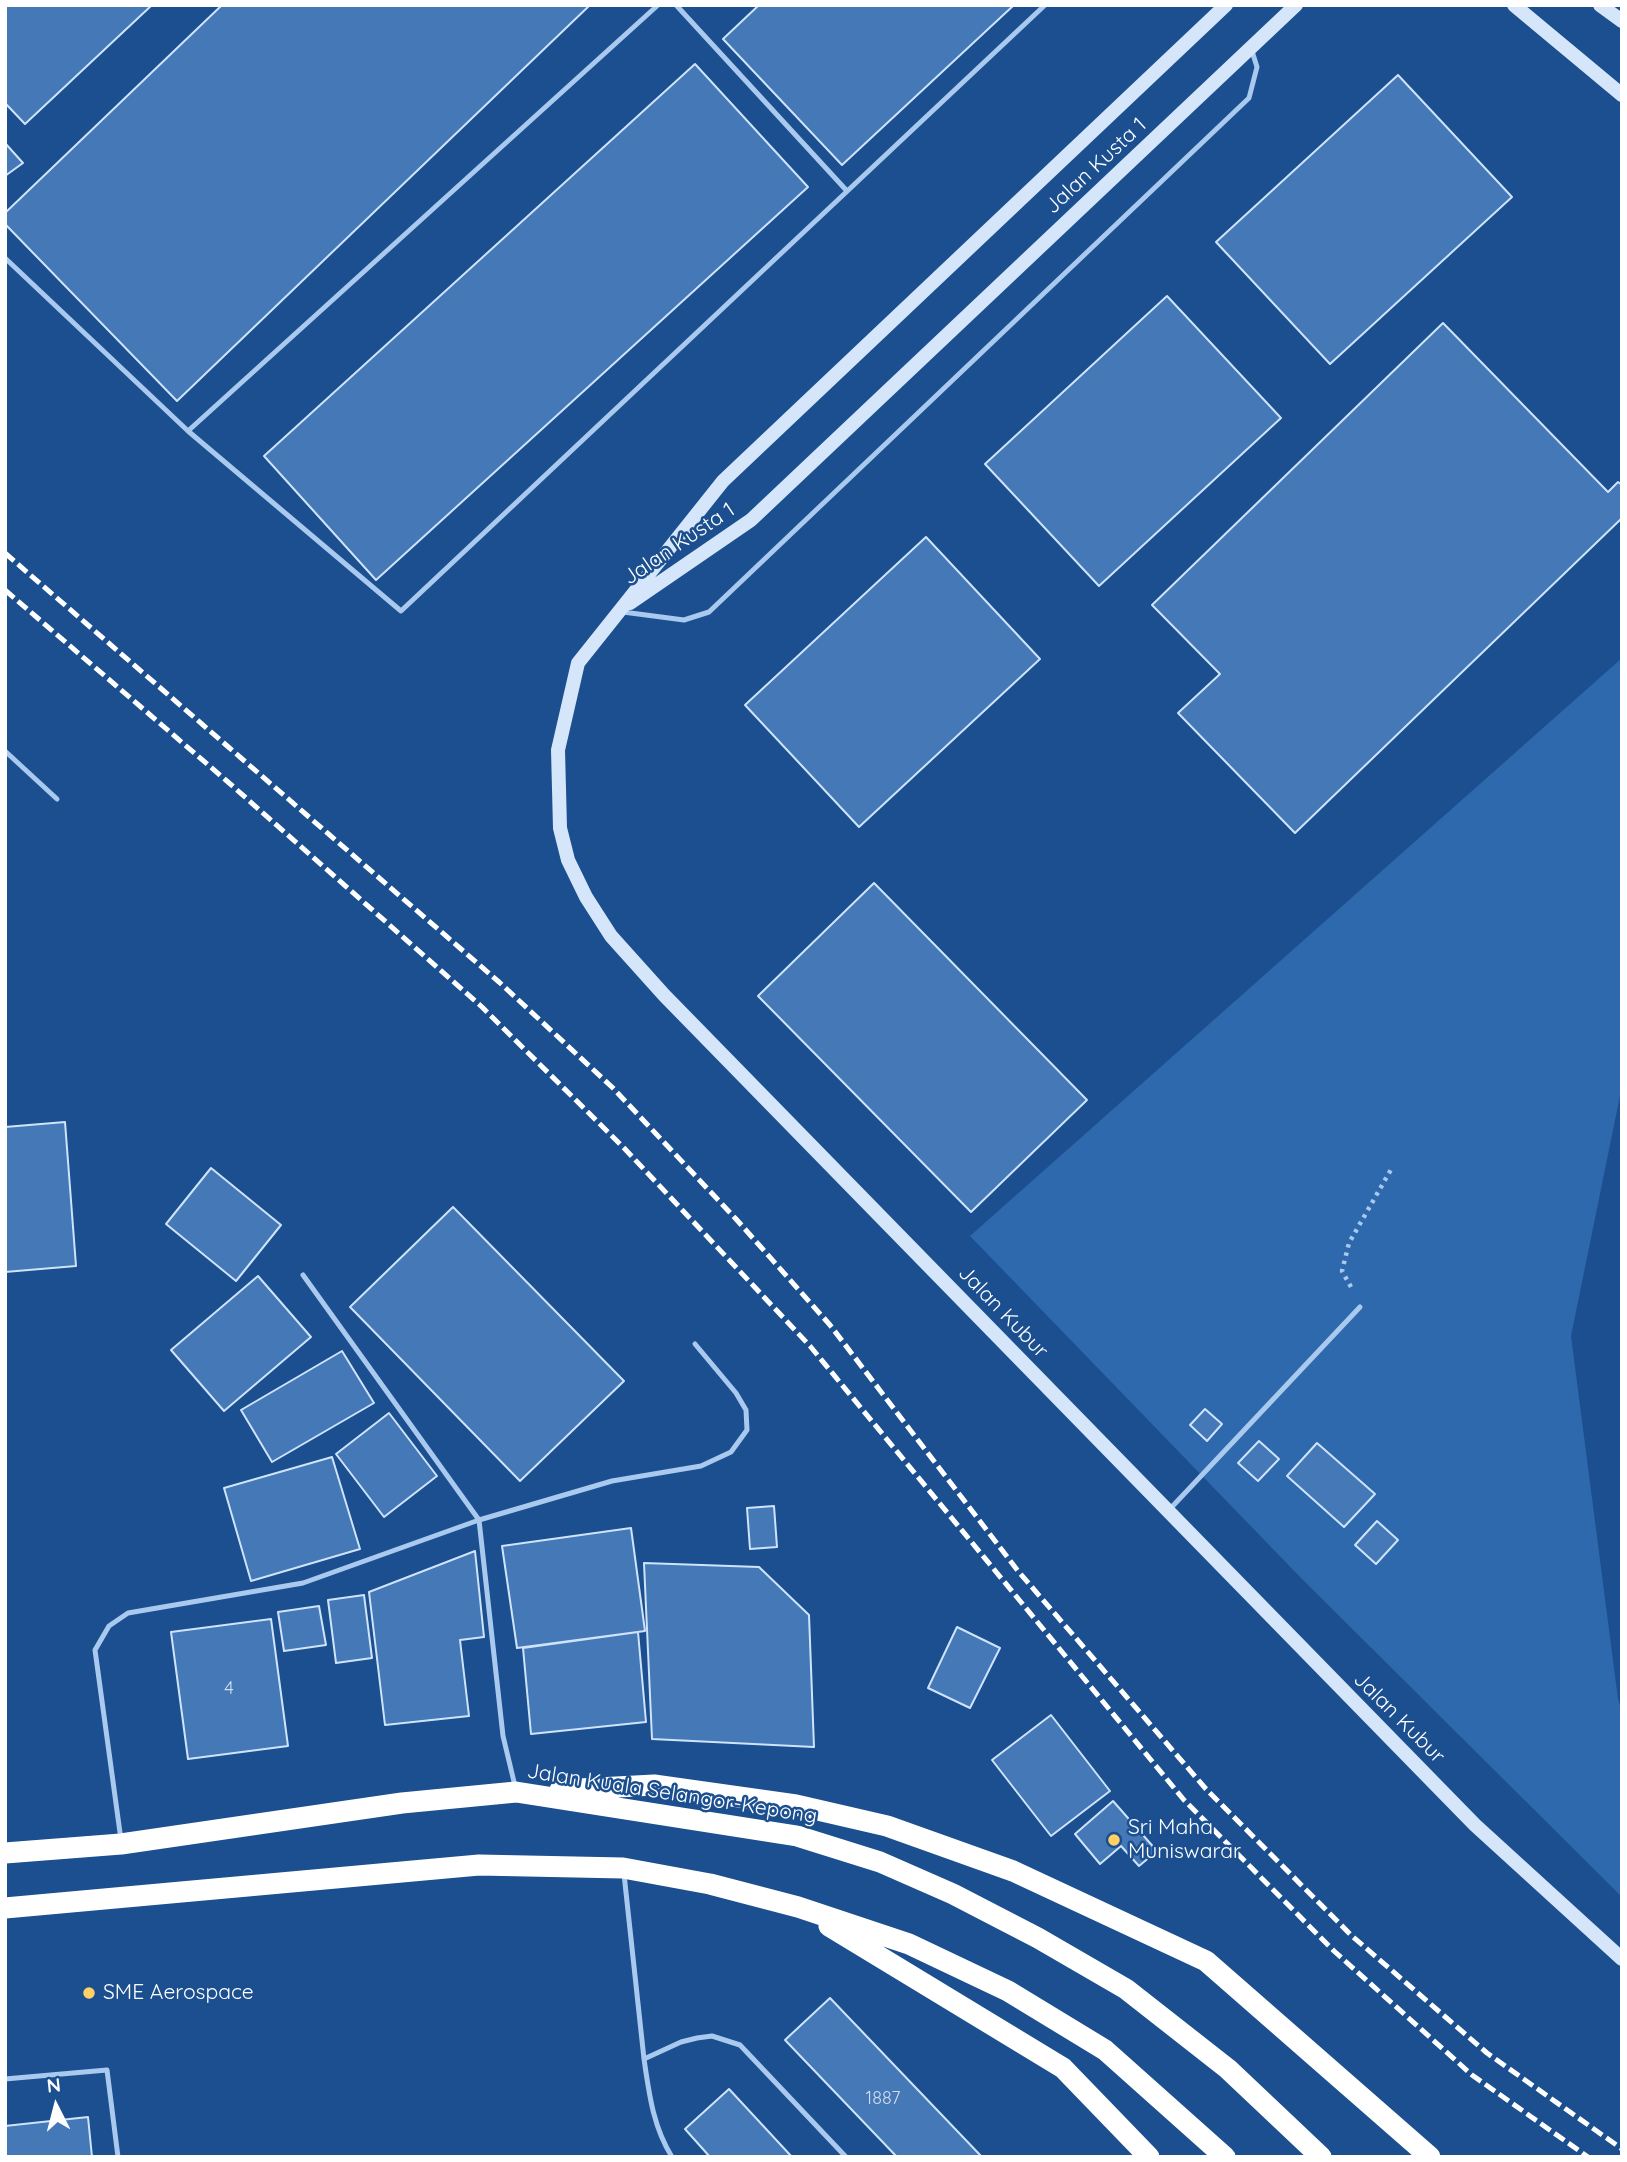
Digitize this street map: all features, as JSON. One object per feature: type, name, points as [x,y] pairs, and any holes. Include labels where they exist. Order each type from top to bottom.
[{"type":"highway","points":[[516,1792],[654,1786],[796,1805],[887,1826],[1013,1871],[1206,1961],[1430,2157]]},
{"type":"highway","name":"Jalan Kuala Selangor-Kepong","points":[[5,1853],[121,1843],[402,1803],[516,1792],[797,1836],[880,1862],[953,1894],[1038,1938],[1126,1989],[1228,2069],[1321,2157]]},
{"type":"highway","points":[[5,1908],[479,1865],[623,1868],[710,1884],[798,1907],[909,1944],[1008,1991],[1105,2050],[1224,2157]]},
{"type":"highway","points":[[798,1907],[1063,2068],[1149,2157]]},
{"type":"street","name":"Jalan Kusta 1","points":[[617,611],[723,481],[1226,5]]},
{"type":"street","name":"Jalan Kusta 1","points":[[617,611],[751,520],[1296,5]]},
{"type":"street","points":[[1514,5],[1622,95]]},
{"type":"street","points":[[1600,5],[1622,14]]},
{"type":"street","points":[[1600,5],[1622,21]]},
{"type":"street","name":"Jalan Kubur","points":[[617,611],[578,663],[558,750],[560,828],[568,860],[586,897],[611,936],[664,995],[1475,1825],[1622,1959]]},
{"type":"lane","points":[[188,431],[658,5]]},
{"type":"lane","points":[[676,5],[847,191]]},
{"type":"lane","points":[[5,258],[188,431],[401,611],[1045,5]]},
{"type":"lane","points":[[617,611],[684,620],[709,612],[1248,98],[1257,67],[1252,48]]},
{"type":"lane","points":[[5,751],[57,799]]},
{"type":"lane","points":[[303,1275],[479,1520],[503,1736],[516,1792]]},
{"type":"lane","points":[[1167,1512],[1360,1307]]},
{"type":"lane","points":[[121,1843],[95,1650],[109,1626],[128,1613],[303,1583],[479,1520],[612,1482],[701,1466],[730,1452],[747,1430],[746,1410],[736,1393],[695,1344]]},
{"type":"lane","points":[[623,1868],[643,2059],[651,2105],[661,2140],[672,2157]]},
{"type":"lane","points":[[643,2059],[697,2038],[712,2036],[740,2045],[846,2157]]},
{"type":"lane","points":[[5,2079],[107,2070],[118,2157]]},
{"type":"path","points":[[1360,1307],[1342,1271],[1349,1243],[1393,1166]]},
{"type":"shaded area","points":[[1622,658],[1622,1086],[1571,1336],[1618,1699],[1622,1712],[1622,1897],[1301,1578],[970,1236]]},
{"type":"building","points":[[5,5],[152,5],[25,124],[5,103]]},
{"type":"building","points":[[222,5],[590,5],[177,401],[5,224],[5,213]]},
{"type":"building","points":[[759,5],[1014,5],[842,165],[723,39]]},
{"type":"building","points":[[695,64],[808,187],[376,580],[264,456]]},
{"type":"building","points":[[1398,75],[1512,197],[1330,364],[1216,242]]},
{"type":"building","points":[[5,143],[23,163],[5,176]]},
{"type":"building","points":[[1167,296],[1281,418],[1099,586],[985,464]]},
{"type":"building","points":[[1443,323],[1608,492],[1618,482],[1622,485],[1622,518],[1295,833],[1178,713],[1220,674],[1152,605]]},
{"type":"building","points":[[926,537],[1040,659],[859,827],[745,705]]},
{"type":"building","points":[[874,883],[1087,1100],[971,1212],[758,996]]},
{"type":"building","points":[[65,1122],[76,1266],[5,1272],[5,1127]]},
{"type":"building","points":[[211,1168],[281,1225],[236,1281],[166,1224]]},
{"type":"building","points":[[453,1207],[624,1381],[520,1481],[350,1307]]},
{"type":"building","points":[[258,1276],[311,1337],[224,1411],[171,1350]]},
{"type":"building","points":[[342,1351],[374,1403],[272,1462],[241,1410]]},
{"type":"building","points":[[1205,1409],[1222,1424],[1207,1441],[1190,1425]]},
{"type":"building","points":[[389,1413],[437,1476],[384,1517],[336,1454]]},
{"type":"building","points":[[1259,1441],[1279,1459],[1258,1481],[1238,1463]]},
{"type":"building","points":[[1317,1443],[1375,1494],[1344,1527],[1287,1476]]},
{"type":"building","points":[[332,1457],[360,1549],[251,1581],[224,1488]]},
{"type":"building","points":[[774,1506],[777,1547],[750,1549],[747,1508]]},
{"type":"building","points":[[1377,1521],[1398,1540],[1376,1564],[1355,1545]]},
{"type":"building","points":[[631,1528],[645,1631],[517,1648],[502,1546]]},
{"type":"building","points":[[475,1551],[484,1637],[460,1640],[469,1716],[385,1725],[369,1592]]},
{"type":"building","points":[[644,1563],[759,1567],[809,1615],[814,1747],[652,1739]]},
{"type":"building","points":[[364,1595],[372,1658],[336,1663],[328,1600]]},
{"type":"building","points":[[319,1606],[326,1645],[284,1651],[278,1612]]},
{"type":"building","points":[[271,1619],[288,1746],[188,1759],[171,1632]]},
{"type":"building","points":[[957,1627],[1000,1648],[970,1708],[928,1688]]},
{"type":"building","points":[[638,1632],[646,1722],[531,1734],[523,1648]]},
{"type":"building","points":[[1051,1715],[1110,1791],[1051,1836],[992,1760]]},
{"type":"building","name":"Sri Maha Muniswarar","points":[[1113,1801],[1157,1851],[1139,1866],[1121,1846],[1100,1864],[1075,1834]]},
{"type":"building","points":[[830,1998],[982,2157],[897,2157],[785,2040]]},
{"type":"building","points":[[729,2089],[792,2157],[710,2157],[685,2129]]},
{"type":"building","points":[[88,2117],[92,2157],[5,2157],[5,2126]]},
{"type":"railway","points":[[5,553],[499,982],[613,1088],[736,1219],[830,1325],[1018,1571],[1206,1789],[1352,1936],[1487,2053],[1622,2149]]},
{"type":"railway","points":[[5,590],[228,782],[482,1007],[624,1148],[810,1346],[1184,1800],[1334,1951],[1472,2075],[1588,2157]]},
{"type":"place","name":"Sri Maha Muniswarar","points":[[1114,1840]]},
{"type":"place","name":"SME Aerospace","points":[[89,1993]]}]
